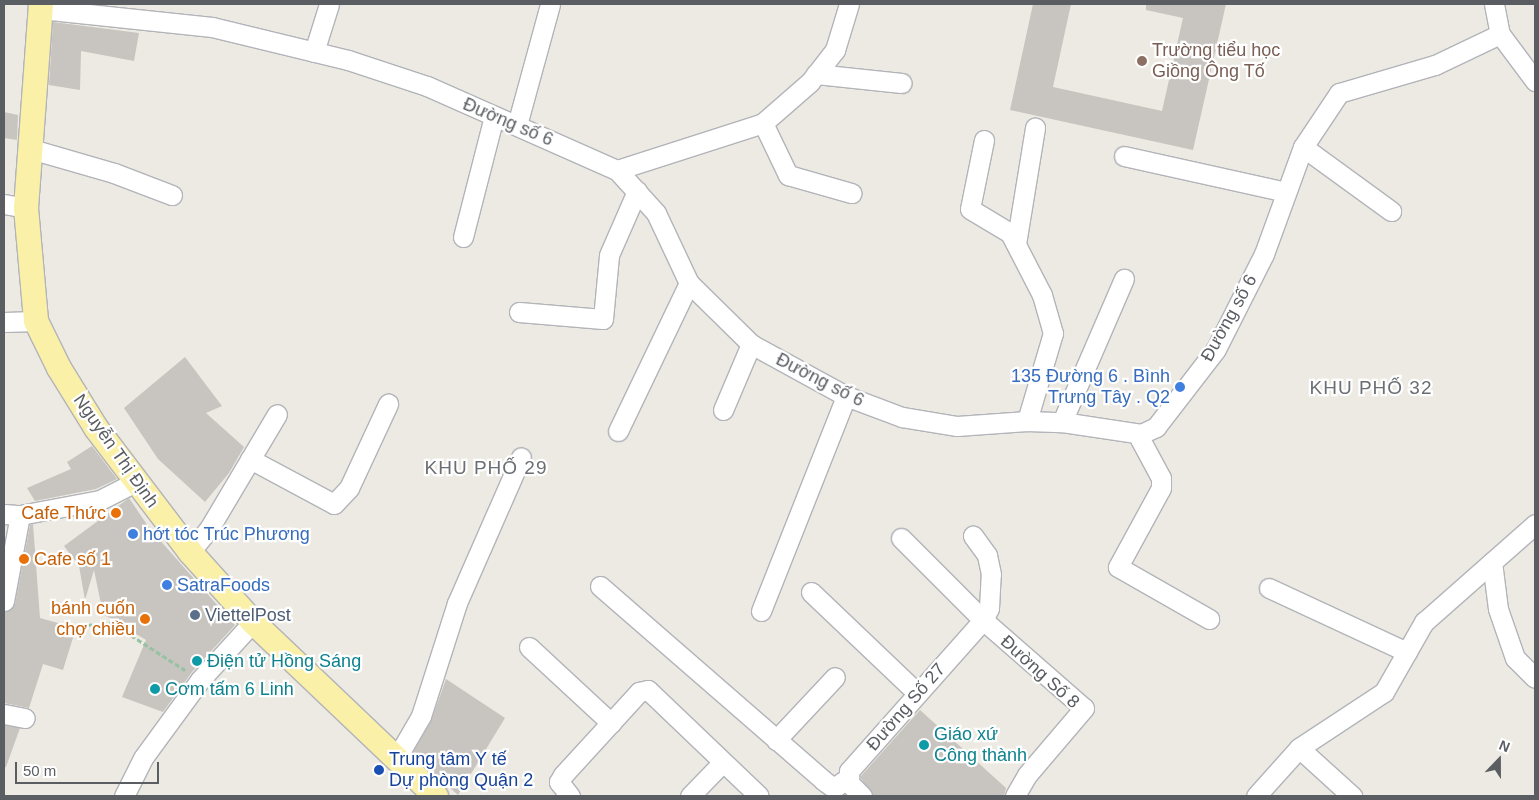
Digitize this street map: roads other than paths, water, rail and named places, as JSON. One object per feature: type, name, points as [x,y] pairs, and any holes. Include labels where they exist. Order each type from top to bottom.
[{"type":"main road","name":"Nguyễn Thị Định","points":[[41,7],[31,149],[15,206],[36,321],[59,368],[135,482],[190,552],[253,622],[436,796]]},
{"type":"street","points":[[314,52],[330,4]]},
{"type":"street","points":[[518,125],[550,4]]},
{"type":"street","points":[[618,170],[763,123],[816,74],[835,50],[848,4]]},
{"type":"street","points":[[1494,4],[1500,34],[1535,81]]},
{"type":"street","name":"Đường số 6","points":[[41,7],[212,27],[314,52],[427,86],[618,170],[656,213],[689,283],[751,344],[846,396],[902,417],[958,426],[1027,421],[1062,422],[1141,434],[1156,427],[1216,349],[1264,254],[1303,146],[1339,93],[1435,66],[1500,34]]},
{"type":"street","points":[[816,74],[902,83]]},
{"type":"street","points":[[463,237],[494,116]]},
{"type":"street","points":[[763,123],[788,175],[851,193]]},
{"type":"street","points":[[1016,244],[1035,128]]},
{"type":"street","points":[[984,140],[970,208],[1010,233],[1042,295],[1053,333],[1027,421]]},
{"type":"street","points":[[1303,146],[1391,212]]},
{"type":"street","points":[[31,149],[114,173],[172,195]]},
{"type":"street","points":[[1124,156],[1286,192]]},
{"type":"street","points":[[519,312],[604,319],[609,255],[637,191]]},
{"type":"street","points":[[1062,422],[1124,280]]},
{"type":"street","points":[[618,431],[689,283]]},
{"type":"street","points":[[4,322],[36,321]]},
{"type":"street","points":[[723,410],[751,344]]},
{"type":"street","points":[[761,611],[846,396]]},
{"type":"street","points":[[250,459],[334,504],[349,488],[388,404]]},
{"type":"street","points":[[190,552],[210,527],[277,414]]},
{"type":"street","points":[[1141,434],[1161,484],[1118,567],[1209,618]]},
{"type":"street","points":[[396,759],[421,716],[439,651],[457,603],[521,457]]},
{"type":"street","points":[[4,601],[12,514],[100,500],[135,482]]},
{"type":"street","points":[[1256,796],[1299,748],[1384,692],[1424,622],[1535,524]]},
{"type":"street","points":[[901,538],[983,620],[989,608],[991,574],[987,554],[972,536]]},
{"type":"street","points":[[1492,562],[1498,609],[1515,658],[1535,678]]},
{"type":"street","points":[[600,586],[776,740],[837,787],[848,783],[862,796]]},
{"type":"street","points":[[1269,588],[1407,652]]},
{"type":"street","points":[[812,592],[917,693]]},
{"type":"street","name":"Đường Số 27","points":[[837,787],[917,693],[983,620]]},
{"type":"street","name":"Đường Số 8","points":[[983,620],[1084,708],[1027,775],[1015,796]]},
{"type":"street","points":[[124,796],[143,758],[200,680],[253,622]]},
{"type":"street","points":[[529,647],[611,723]]},
{"type":"street","points":[[776,740],[835,677]]},
{"type":"street","points":[[570,796],[559,782],[563,775],[639,692],[648,690],[759,796]]},
{"type":"street","points":[[4,714],[25,718]]},
{"type":"street","points":[[1299,748],[1352,796]]},
{"type":"street","points":[[690,796],[723,762]]},
{"type":"place","name":"Trường tiểu học Giồng Ông Tố","points":[[1142,61]]},
{"type":"place","name":"135 Đường 6 . Bình Trưng Tây . Q2","points":[[1180,387]]},
{"type":"place","name":"Cafe Thức","points":[[116,513]]},
{"type":"place","name":"hớt tóc Trúc Phương","points":[[133,534]]},
{"type":"place","name":"Cafe số 1","points":[[24,559]]},
{"type":"place","name":"SatraFoods","points":[[167,585]]},
{"type":"place","name":"ViettelPost","points":[[195,615]]},
{"type":"place","name":"bánh cuốn chợ chiều","points":[[145,619]]},
{"type":"place","name":"Điện tử Hồng Sáng","points":[[197,661]]},
{"type":"place","name":"Cơm tấm 6 Linh","points":[[155,689]]},
{"type":"place","name":"Giáo xứ Công thành","points":[[924,745]]},
{"type":"place","name":"Trung tâm Y tế Dự phòng Quận 2","points":[[379,770]]},
{"type":"district","name":"KHU PHỐ 32","points":[[1371,388]]},
{"type":"district","name":"KHU PHỐ 29","points":[[486,468]]}]
